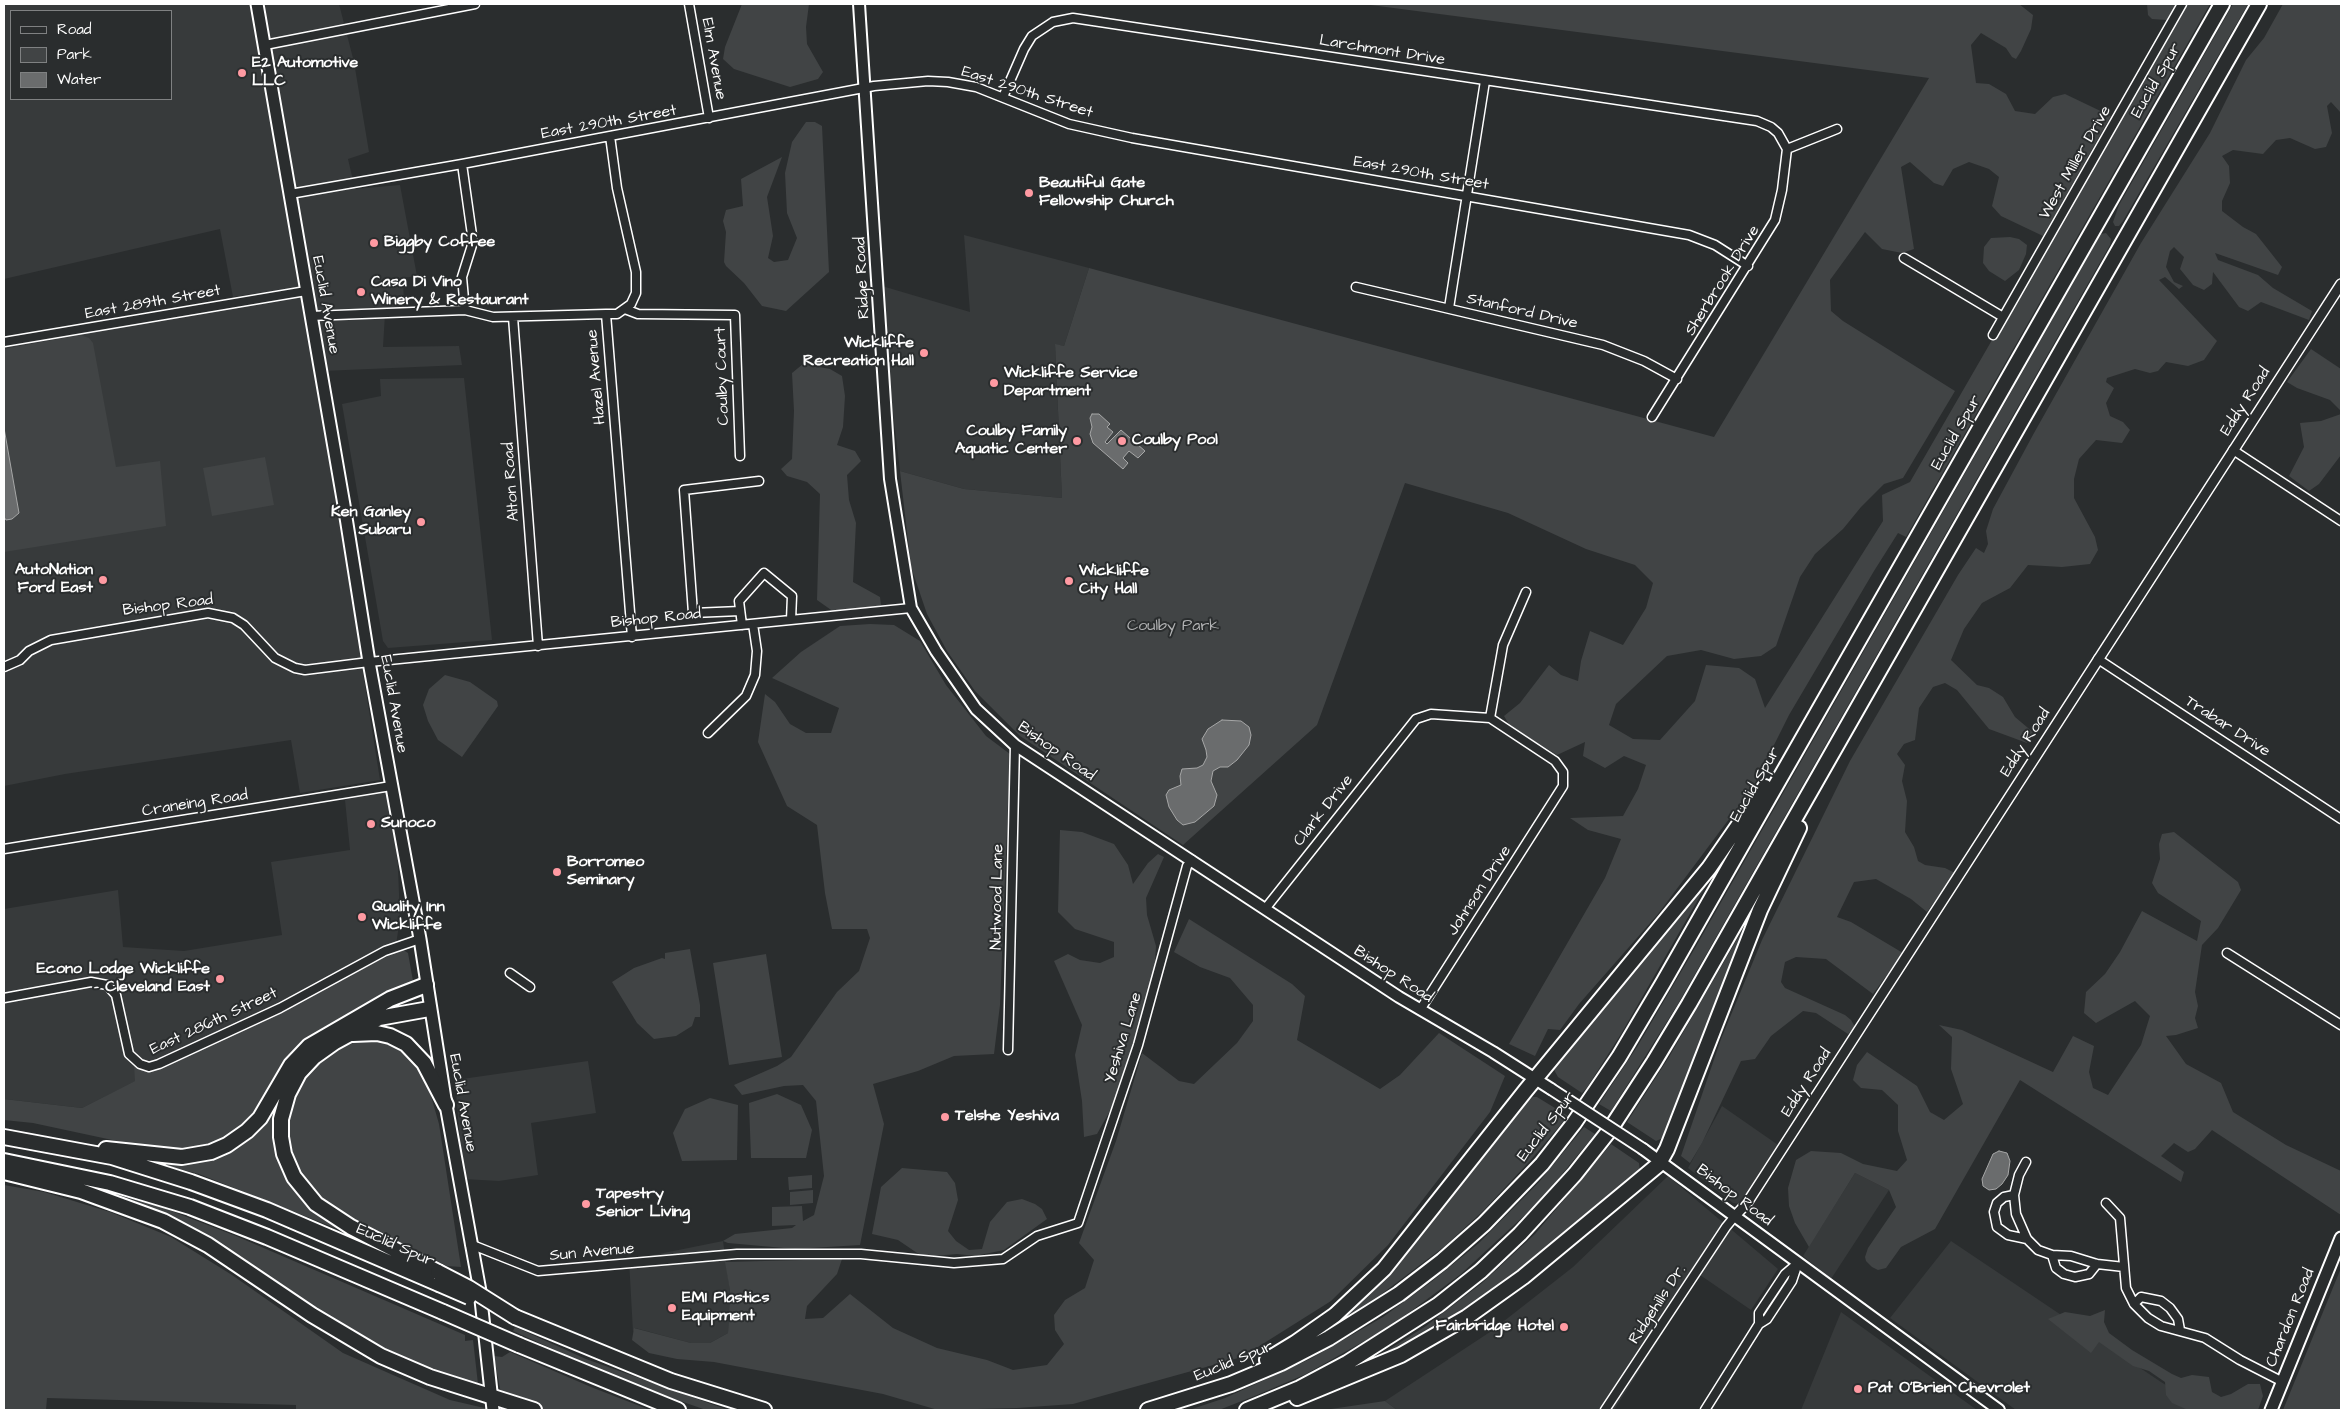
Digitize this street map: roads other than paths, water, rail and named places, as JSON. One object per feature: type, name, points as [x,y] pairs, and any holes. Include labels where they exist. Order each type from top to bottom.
[{"type":"highway","name":"Euclid Spur","points":[[1148,1410],[1206,1393],[1281,1363],[1329,1338],[1377,1309],[1449,1255],[1484,1224],[1523,1185],[1574,1123],[1619,1057],[2222,4]]},
{"type":"highway","points":[[1246,1410],[1300,1388],[1340,1368],[1416,1320],[1488,1264],[1520,1234],[1563,1188],[1609,1131],[1659,1054],[2259,4]]},
{"type":"highway","points":[[1253,1410],[1302,1396],[1354,1376],[1414,1348],[1452,1326],[1523,1277],[1647,1176],[1661,1161],[1760,910],[1828,776],[1851,720]]},
{"type":"highway","points":[[1206,1393],[1296,1344],[1361,1294],[1398,1252],[1536,1079],[1705,873],[1764,788],[1802,740]]},
{"type":"highway","points":[[58,1146],[172,1157],[192,1156],[220,1149],[254,1125],[291,1065],[309,1046],[390,999],[426,985]]},
{"type":"highway","points":[[430,1009],[379,1018],[345,1036],[314,1057],[298,1073],[285,1102],[281,1128],[287,1162],[298,1184],[323,1210],[438,1278],[469,1288],[515,1317],[671,1381],[764,1410]]},
{"type":"highway","points":[[345,1036],[377,1033],[390,1036],[406,1044],[424,1063],[446,1105]]},
{"type":"highway","name":"Euclid Spur","points":[[4,1137],[58,1146],[138,1165],[216,1190],[438,1278]]},
{"type":"highway","points":[[4,1161],[110,1183],[190,1207],[267,1237],[519,1345],[678,1410]]},
{"type":"highway","points":[[4,1172],[81,1191],[162,1221],[208,1244],[312,1315],[368,1349],[430,1377],[534,1410]]},
{"type":"main road","name":"Euclid Avenue","points":[[257,4],[369,662],[420,939],[446,1105],[480,1291],[494,1410]]},
{"type":"main road","name":"Ridge Road","points":[[859,4],[890,478],[911,608]]},
{"type":"main road","name":"Bishop Road","points":[[911,608],[936,651],[976,709],[1015,745],[1420,1010],[1536,1079],[1661,1161],[1999,1410]]},
{"type":"main road","name":"Chardon Road","points":[[2272,1410],[2341,1238]]},
{"type":"street","points":[[264,45],[475,4]]},
{"type":"street","name":"Elm Avenue","points":[[689,4],[709,118]]},
{"type":"street","name":"West Miller Drive","points":[[1993,335],[2182,4]]},
{"type":"street","name":"Larchmont Drive","points":[[1003,98],[1024,49],[1032,36],[1048,24],[1066,18],[1085,19],[1757,121],[1771,127],[1778,133],[1787,149]]},
{"type":"street","points":[[1449,308],[1485,80]]},
{"type":"street","name":"East 290th Street","points":[[290,194],[462,164],[865,88],[928,81],[976,87],[1081,127],[1689,235],[1710,242],[1748,266]]},
{"type":"street","points":[[1787,149],[1837,129]]},
{"type":"street","points":[[610,136],[618,188],[636,272],[636,293],[631,304],[625,308]]},
{"type":"street","name":"Sherbrook Drive","points":[[1652,417],[1776,220],[1787,149]]},
{"type":"street","points":[[462,164],[472,242],[462,278],[465,310]]},
{"type":"street","points":[[1904,258],[2003,317]]},
{"type":"street","name":"Eddy Road","points":[[1735,1216],[1748,1203],[2341,284]]},
{"type":"street","name":"Stanford Drive","points":[[1356,287],[1603,345],[1644,361],[1677,379]]},
{"type":"street","name":"East 289th Street","points":[[4,342],[306,291]]},
{"type":"street","name":"Hazel Avenue","points":[[625,308],[617,314],[606,314],[632,637]]},
{"type":"street","name":"Coulby Court","points":[[625,308],[638,314],[735,315],[740,456]]},
{"type":"street","points":[[310,316],[465,310],[493,317],[606,314]]},
{"type":"street","name":"Alton Road","points":[[513,317],[538,646]]},
{"type":"street","points":[[2233,450],[2341,521]]},
{"type":"street","points":[[694,630],[684,490],[759,481]]},
{"type":"street","points":[[742,626],[739,601],[764,573],[792,596],[791,620]]},
{"type":"street","points":[[1490,718],[1503,645],[1526,592]]},
{"type":"street","name":"Bishop Road","points":[[4,667],[20,660],[35,647],[51,640],[208,613],[222,615],[244,625],[275,658],[294,668],[324,669],[369,662],[911,608]]},
{"type":"street","points":[[693,613],[740,611]]},
{"type":"street","points":[[708,732],[746,696],[755,675],[757,651],[753,624]]},
{"type":"street","name":"Trabar Drive","points":[[2098,659],[2341,818]]},
{"type":"street","name":"Clark Drive","points":[[1265,909],[1404,731],[1416,719],[1431,714],[1490,718]]},
{"type":"street","name":"Johnson Drive","points":[[1420,1010],[1563,786],[1563,772],[1558,765],[1490,718]]},
{"type":"street","name":"Nutwood Lane","points":[[1008,1050],[1015,745]]},
{"type":"street","name":"Craneing Road","points":[[4,848],[391,786]]},
{"type":"street","name":"Yeshiva Lane","points":[[1078,1223],[1138,1045],[1187,866],[1192,860]]},
{"type":"street","name":"East 286th Street","points":[[4,998],[91,982],[107,985],[116,995],[129,1054],[140,1064],[149,1067],[280,1008],[385,951],[420,939]]},
{"type":"street","points":[[2227,953],[2341,1025]]},
{"type":"street","points":[[510,973],[530,987]]},
{"type":"street","points":[[2026,1162],[2019,1175],[2014,1195],[2016,1214],[2027,1239],[2038,1250],[2052,1255],[2070,1256],[2097,1264],[2124,1267]]},
{"type":"street","points":[[2014,1195],[2004,1197],[1997,1202],[1994,1212],[1997,1227],[2008,1235],[2027,1239]]},
{"type":"street","points":[[2106,1203],[2120,1218],[2126,1288],[2134,1304],[2148,1318],[2161,1326],[2205,1338],[2240,1360],[2283,1382]]},
{"type":"street","name":"Ridgehills Dr.","points":[[1605,1410],[1735,1216]]},
{"type":"street","name":"Sun Avenue","points":[[470,1244],[538,1271],[737,1254],[861,1254],[954,1263],[1003,1258],[1037,1236],[1078,1223]]},
{"type":"street","points":[[2052,1255],[2056,1268],[2064,1274],[2075,1277],[2089,1274],[2097,1264]]},
{"type":"street","points":[[1705,1410],[1760,1324],[1759,1313],[1785,1274],[1798,1263]]},
{"type":"street","points":[[2134,1304],[2141,1298],[2161,1302],[2170,1308],[2178,1319],[2180,1330]]},
{"type":"water","name":"Coulby Pool","points":[[1092,414],[1099,414],[1110,424],[1107,427],[1113,432],[1105,442],[1107,444],[1121,430],[1145,451],[1138,458],[1129,451],[1123,458],[1128,463],[1123,469],[1093,443],[1090,434],[1092,427],[1090,418]]},
{"type":"water","points":[[4,428],[19,513],[12,519],[6,520],[4,517]]},
{"type":"water","points":[[1222,720],[1241,721],[1249,727],[1251,735],[1249,745],[1237,760],[1228,767],[1220,767],[1213,771],[1211,781],[1217,795],[1214,806],[1195,822],[1183,825],[1177,820],[1169,807],[1166,795],[1169,790],[1181,785],[1180,776],[1182,769],[1197,768],[1203,765],[1207,757],[1202,739],[1208,729]]},
{"type":"water","points":[[1999,1151],[2007,1153],[2010,1161],[2008,1175],[1996,1189],[1989,1190],[1983,1186],[1982,1179],[1993,1154]]},
{"type":"place","name":"E2 Automotive LLC","points":[[242,73]]},
{"type":"place","name":"Beautiful Gate Fellowship Church","points":[[1029,193]]},
{"type":"place","name":"Biggby Coffee","points":[[374,243]]},
{"type":"place","name":"Casa Di Vino Winery & Restaurant","points":[[361,292]]},
{"type":"place","name":"Wickliffe Recreation Hall","points":[[924,353]]},
{"type":"place","name":"Wickliffe Service Department","points":[[994,383]]},
{"type":"place","name":"Coulby Family Aquatic Center","points":[[1077,441]]},
{"type":"place","name":"Coulby Pool","points":[[1122,441]]},
{"type":"place","name":"Ken Ganley Subaru","points":[[421,522]]},
{"type":"place","name":"AutoNation Ford East","points":[[103,580]]},
{"type":"place","name":"Wickliffe City Hall","points":[[1069,581]]},
{"type":"place","name":"Sunoco","points":[[371,824]]},
{"type":"place","name":"Borromeo Seminary","points":[[557,872]]},
{"type":"place","name":"Quality Inn Wickliffe","points":[[362,917]]},
{"type":"place","name":"Econo Lodge Wickliffe - Cleveland East","points":[[220,979]]},
{"type":"place","name":"Telshe Yeshiva","points":[[945,1117]]},
{"type":"place","name":"Tapestry Senior Living","points":[[586,1204]]},
{"type":"place","name":"EMI Plastics Equipment","points":[[672,1308]]},
{"type":"place","name":"Fairbridge Hotel","points":[[1564,1327]]},
{"type":"place","name":"Pat O'Brien Chevrolet","points":[[1858,1389]]},
{"type":"park label","name":"Coulby Park","points":[[1173,627]]}]
